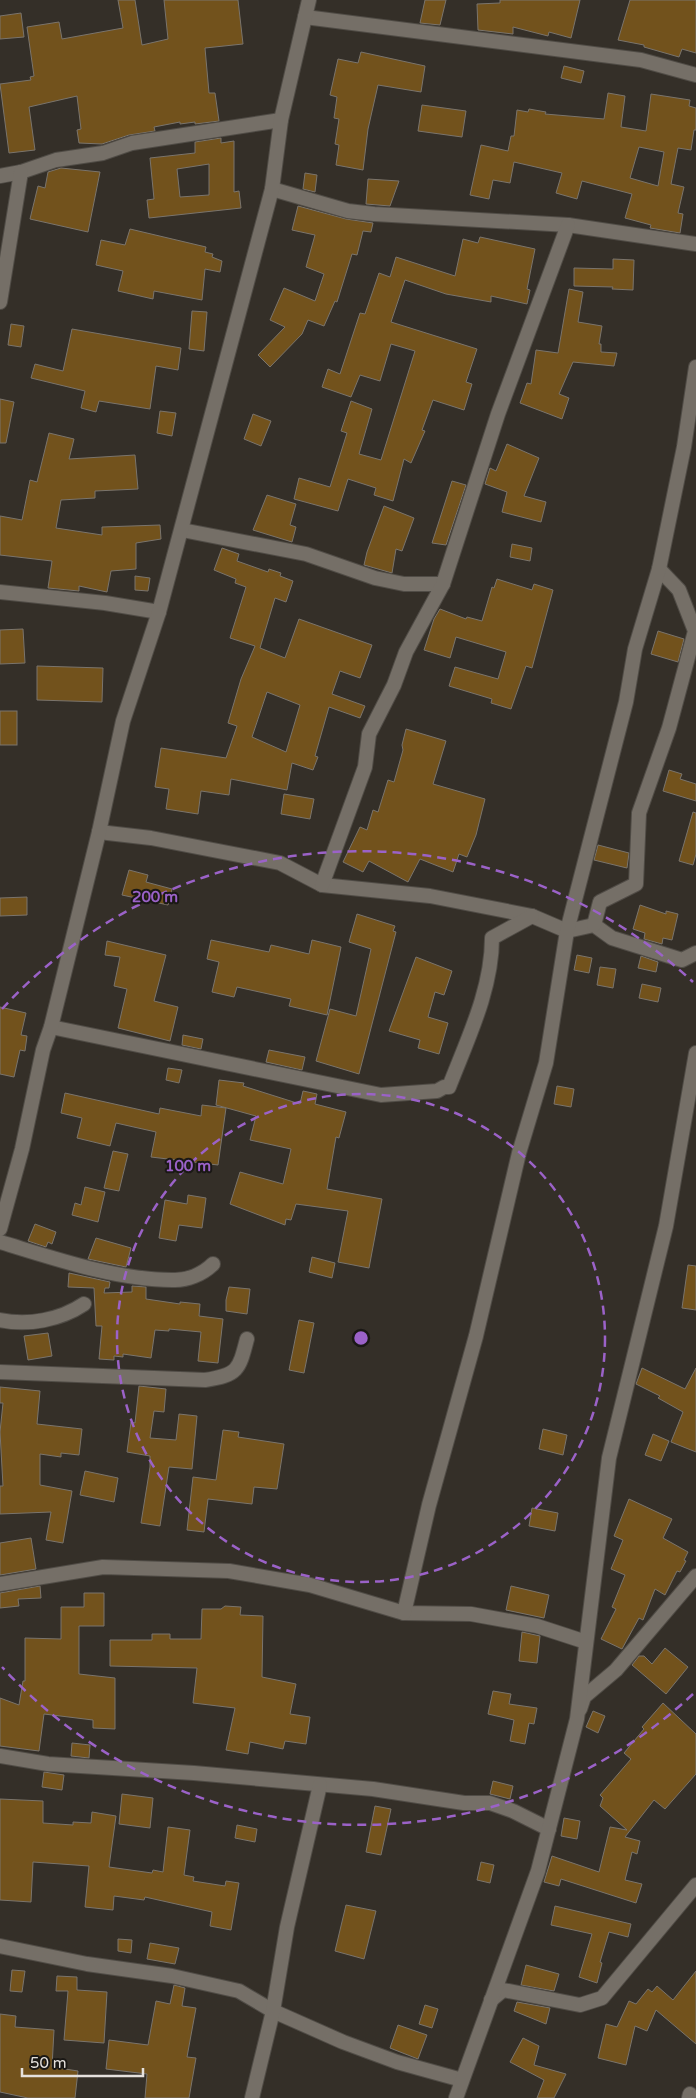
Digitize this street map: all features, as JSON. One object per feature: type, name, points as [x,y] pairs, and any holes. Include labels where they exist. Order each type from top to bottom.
[{"type":"street","points":[[0,1229],[22,1149],[43,1050],[51,1027],[100,832],[123,721],[159,612],[182,530],[272,189],[281,120],[309,0]]},
{"type":"street","points":[[305,17],[641,60],[696,75]]},
{"type":"street","points":[[0,176],[21,172],[56,160],[103,154],[132,143],[281,120]]},
{"type":"street","points":[[0,302],[21,172]]},
{"type":"street","points":[[272,189],[348,211],[568,225],[696,244]]},
{"type":"street","points":[[322,885],[365,768],[369,734],[394,685],[406,652],[443,584],[498,414],[568,225]]},
{"type":"street","points":[[404,1613],[429,1505],[476,1336],[519,1153],[546,1063],[567,931],[626,702],[635,649],[659,569],[684,448],[696,367]]},
{"type":"street","points":[[182,530],[306,554],[375,578],[404,584],[443,584]]},
{"type":"street","points":[[594,925],[600,902],[636,884],[638,813],[669,728],[695,630],[679,590],[659,569]]},
{"type":"street","points":[[0,592],[104,603],[159,612]]},
{"type":"street","points":[[100,832],[151,838],[280,863],[322,885],[430,896],[532,916],[567,931],[594,925],[612,938],[682,960],[696,953]]},
{"type":"street","points":[[51,1027],[381,1095],[437,1091],[444,1087],[449,1088],[482,1000],[489,975],[492,938],[532,916]]},
{"type":"street","points":[[456,2098],[538,1871],[576,1719],[609,1458],[666,1226],[696,1053]]},
{"type":"street","points":[[0,1242],[80,1266],[173,1281],[204,1273],[214,1264]]},
{"type":"street","points":[[0,1320],[10,1322],[43,1320],[73,1312],[84,1304]]},
{"type":"street","points":[[0,1372],[205,1380],[226,1377],[240,1366],[248,1339]]},
{"type":"street","points":[[0,1584],[103,1567],[229,1571],[310,1586],[404,1613],[471,1614],[537,1626],[586,1642]]},
{"type":"street","points":[[576,1719],[584,1697],[616,1670],[696,1576]]},
{"type":"street","points":[[0,1756],[48,1764],[194,1773],[373,1789],[464,1803],[490,1803],[513,1811],[550,1829]]},
{"type":"street","points":[[252,2098],[274,2011],[287,1927],[320,1785]]},
{"type":"street","points":[[490,2001],[503,1990],[580,2005],[602,1998],[696,1885]]},
{"type":"street","points":[[0,1946],[86,1964],[172,1976],[239,1991],[274,2011],[343,2042],[397,2062],[462,2080]]},
{"type":"building","points":[[118,0],[135,0],[142,45],[168,39],[164,0],[238,0],[243,44],[205,48],[209,93],[215,93],[219,121],[195,124],[195,122],[180,124],[180,122],[154,127],[155,131],[129,135],[102,144],[79,143],[77,130],[81,129],[77,96],[29,107],[35,150],[9,153],[0,84],[31,80],[30,77],[34,76],[27,27],[59,22],[62,39],[123,28]]},
{"type":"building","points":[[425,0],[446,0],[440,25],[420,23]]},
{"type":"building","points":[[500,0],[580,0],[571,38],[549,32],[548,36],[513,27],[513,34],[478,30],[477,4],[500,3]]},
{"type":"building","points":[[630,0],[696,0],[696,53],[682,49],[679,57],[644,47],[644,45],[618,40]]},
{"type":"building","points":[[21,13],[24,37],[0,39],[0,16]]},
{"type":"building","points":[[361,52],[425,66],[421,92],[378,85],[368,129],[363,170],[336,165],[339,145],[335,144],[339,119],[334,118],[337,97],[330,95],[338,59],[358,63]]},
{"type":"building","points":[[564,66],[584,71],[581,83],[561,78]]},
{"type":"building","points":[[608,93],[625,96],[621,127],[646,131],[651,94],[690,100],[689,106],[696,108],[696,130],[694,130],[691,150],[678,148],[671,184],[684,187],[678,213],[683,214],[680,233],[650,228],[651,225],[625,218],[632,194],[582,181],[577,199],[556,193],[562,173],[514,162],[510,183],[493,180],[489,199],[470,195],[481,145],[508,151],[511,136],[514,136],[517,110],[528,112],[529,109],[546,112],[545,114],[604,119]],"holes":[[[639,147],[664,152],[658,186],[630,178]]]},
{"type":"building","points":[[422,105],[466,111],[462,137],[418,131]]},
{"type":"building","points":[[221,138],[221,143],[234,141],[234,192],[239,191],[241,208],[149,218],[147,200],[154,199],[150,158],[195,153],[195,142]],"holes":[[[209,164],[209,195],[180,197],[177,169]]]},
{"type":"building","points":[[61,168],[100,172],[88,232],[30,219],[38,186],[45,188],[48,172]]},
{"type":"building","points":[[305,173],[317,175],[315,192],[303,189]]},
{"type":"building","points":[[368,179],[399,181],[390,206],[366,204]]},
{"type":"building","points":[[298,206],[346,219],[373,223],[371,232],[363,231],[357,255],[352,254],[337,302],[335,301],[324,326],[308,320],[302,334],[270,367],[258,355],[285,327],[270,320],[284,288],[315,301],[324,274],[306,267],[315,235],[292,230]]},
{"type":"building","points":[[130,229],[206,247],[205,252],[213,254],[212,257],[222,261],[220,272],[205,269],[202,300],[154,291],[153,299],[118,291],[123,271],[96,265],[101,240],[125,245]]},
{"type":"building","points":[[480,237],[535,249],[527,289],[530,290],[527,304],[491,296],[491,302],[446,294],[405,280],[391,322],[477,349],[466,382],[472,384],[464,410],[433,400],[422,430],[425,431],[411,463],[404,459],[393,501],[374,495],[376,488],[348,479],[338,511],[294,499],[299,478],[330,487],[347,433],[341,431],[351,401],[372,409],[359,454],[381,460],[415,351],[391,344],[380,381],[360,375],[351,397],[322,387],[328,369],[340,374],[360,313],[365,314],[379,273],[390,277],[396,257],[455,276],[463,239],[478,243]]},
{"type":"building","points":[[613,259],[634,260],[633,290],[612,289],[613,287],[574,286],[574,268],[613,269]]},
{"type":"building","points":[[569,289],[583,292],[578,322],[602,326],[599,344],[601,344],[601,352],[617,353],[614,366],[573,362],[559,394],[569,398],[562,419],[520,403],[527,383],[531,384],[536,350],[558,353]]},
{"type":"building","points":[[192,311],[207,312],[204,351],[189,349]]},
{"type":"building","points":[[11,324],[24,326],[21,347],[8,345]]},
{"type":"building","points":[[72,329],[181,348],[178,370],[156,366],[150,409],[99,401],[96,412],[81,408],[85,391],[31,378],[35,364],[63,371]]},
{"type":"building","points":[[0,399],[14,402],[6,443],[0,443]]},
{"type":"building","points":[[160,411],[176,413],[172,436],[157,433]]},
{"type":"building","points":[[253,414],[271,421],[261,446],[244,439]]},
{"type":"building","points":[[49,433],[74,439],[69,459],[135,455],[138,489],[95,491],[95,498],[61,500],[56,528],[102,535],[102,527],[160,525],[161,539],[136,543],[136,569],[111,571],[107,592],[79,586],[79,591],[48,588],[52,561],[0,555],[0,516],[22,520],[30,480],[37,482]]},
{"type":"building","points":[[507,444],[539,458],[524,496],[546,502],[541,522],[502,512],[507,492],[485,484],[490,468],[496,471]]},
{"type":"building","points":[[452,481],[466,485],[446,545],[432,543]]},
{"type":"building","points":[[267,495],[296,504],[290,525],[296,527],[292,542],[253,530]]},
{"type":"building","points":[[384,506],[414,518],[402,551],[396,549],[392,573],[364,565]]},
{"type":"building","points":[[512,544],[532,548],[530,561],[510,557]]},
{"type":"building","points":[[222,548],[239,554],[237,561],[268,572],[269,569],[281,573],[280,576],[293,581],[286,602],[275,598],[260,648],[285,658],[299,619],[372,645],[360,678],[340,671],[332,694],[365,706],[360,718],[329,707],[315,756],[318,757],[313,770],[292,763],[287,790],[231,779],[229,795],[201,791],[198,814],[166,809],[169,789],[155,787],[161,748],[226,758],[237,726],[228,723],[241,679],[255,646],[230,638],[246,587],[235,583],[236,579],[214,570]],"holes":[[[267,692],[300,705],[286,752],[252,737]]]},
{"type":"building","points":[[135,576],[150,578],[148,591],[135,590]]},
{"type":"building","points":[[497,579],[532,590],[534,584],[553,590],[532,668],[526,666],[511,709],[491,703],[492,699],[449,686],[455,667],[498,679],[506,652],[456,637],[450,658],[424,650],[434,619],[440,609],[466,619],[467,617],[482,621],[492,587],[494,588]]},
{"type":"building","points":[[23,629],[25,663],[0,664],[0,630]]},
{"type":"building","points":[[658,631],[684,639],[678,662],[651,654]]},
{"type":"building","points":[[37,666],[103,668],[102,702],[37,700]]},
{"type":"building","points":[[0,711],[17,711],[17,745],[0,745]]},
{"type":"building","points":[[406,729],[446,741],[433,784],[485,799],[476,835],[467,857],[459,854],[453,872],[420,859],[408,882],[369,861],[363,872],[343,862],[360,827],[367,830],[373,810],[378,812],[388,780],[394,782],[403,750],[402,745]]},
{"type":"building","points":[[669,770],[682,774],[680,779],[696,784],[696,801],[663,791]]},
{"type":"building","points":[[284,794],[314,799],[310,819],[281,814]]},
{"type":"building","points":[[693,812],[696,813],[696,854],[693,865],[679,861]]},
{"type":"building","points":[[598,845],[629,853],[627,868],[594,860]]},
{"type":"building","points":[[129,870],[148,875],[146,882],[172,889],[168,905],[122,895]]},
{"type":"building","points":[[27,897],[27,915],[0,916],[0,898]]},
{"type":"building","points":[[640,905],[666,914],[666,911],[678,914],[672,940],[663,938],[662,944],[644,939],[645,933],[633,929]]},
{"type":"building","points":[[357,914],[395,926],[393,931],[396,932],[359,1074],[316,1061],[330,1009],[356,1016],[371,949],[349,942]]},
{"type":"building","points":[[211,940],[269,952],[271,945],[309,954],[312,940],[341,947],[327,1015],[289,1006],[291,999],[237,987],[234,997],[212,992],[219,962],[207,959]]},
{"type":"building","points":[[107,941],[166,955],[154,1001],[178,1007],[170,1041],[118,1028],[127,989],[114,986],[120,957],[105,955]]},
{"type":"building","points":[[577,955],[592,958],[589,973],[574,970]]},
{"type":"building","points":[[641,956],[658,962],[656,972],[638,968]]},
{"type":"building","points":[[416,957],[452,971],[444,995],[435,992],[428,1017],[448,1023],[439,1054],[418,1048],[420,1040],[389,1031]]},
{"type":"building","points":[[600,967],[616,969],[613,988],[597,985]]},
{"type":"building","points":[[642,984],[661,988],[658,1002],[639,998]]},
{"type":"building","points":[[0,1007],[26,1013],[21,1035],[27,1036],[25,1051],[20,1050],[14,1077],[0,1074]]},
{"type":"building","points":[[183,1035],[203,1039],[201,1049],[182,1045]]},
{"type":"building","points":[[269,1050],[305,1057],[302,1070],[266,1062]]},
{"type":"building","points":[[168,1068],[182,1070],[179,1083],[166,1080]]},
{"type":"building","points":[[219,1080],[244,1083],[243,1086],[300,1104],[303,1091],[317,1094],[315,1104],[346,1112],[339,1138],[336,1137],[327,1189],[382,1199],[369,1268],[338,1262],[348,1211],[296,1204],[291,1220],[286,1219],[285,1225],[230,1204],[240,1172],[283,1184],[291,1149],[250,1140],[256,1116],[216,1105]]},
{"type":"building","points":[[557,1086],[574,1089],[571,1107],[554,1104]]},
{"type":"building","points":[[65,1093],[159,1114],[160,1108],[201,1116],[202,1105],[226,1108],[218,1165],[151,1157],[156,1132],[116,1123],[110,1146],[77,1138],[82,1118],[61,1113]]},
{"type":"building","points":[[113,1151],[128,1154],[119,1191],[104,1188]]},
{"type":"building","points":[[85,1187],[105,1192],[98,1222],[72,1215],[75,1203],[81,1205]]},
{"type":"building","points":[[188,1195],[206,1198],[202,1228],[179,1225],[176,1241],[159,1238],[165,1200],[187,1204]]},
{"type":"building","points":[[35,1224],[56,1232],[52,1244],[48,1242],[46,1247],[28,1241]]},
{"type":"building","points":[[96,1238],[131,1248],[126,1267],[88,1259]]},
{"type":"building","points":[[312,1257],[335,1263],[332,1278],[309,1272]]},
{"type":"building","points":[[688,1265],[696,1266],[696,1310],[682,1308]]},
{"type":"building","points":[[69,1273],[110,1282],[109,1288],[105,1288],[104,1293],[132,1292],[132,1286],[146,1287],[146,1299],[180,1304],[180,1302],[200,1304],[199,1316],[223,1319],[218,1363],[198,1361],[201,1332],[169,1329],[169,1331],[155,1330],[151,1358],[123,1354],[123,1357],[114,1356],[114,1360],[99,1359],[102,1326],[96,1326],[94,1288],[68,1287]]},
{"type":"building","points":[[229,1287],[250,1289],[247,1314],[226,1311]]},
{"type":"building","points":[[299,1320],[314,1323],[304,1373],[289,1370]]},
{"type":"building","points":[[48,1333],[52,1356],[28,1360],[24,1336]]},
{"type":"building","points":[[642,1368],[685,1389],[696,1368],[696,1452],[671,1442],[683,1412],[658,1398],[660,1396],[636,1384]]},
{"type":"building","points":[[139,1386],[166,1389],[164,1412],[154,1411],[150,1438],[176,1440],[179,1414],[197,1416],[192,1469],[169,1467],[160,1526],[141,1523],[150,1456],[127,1452],[131,1422],[135,1423]]},
{"type":"building","points":[[0,1387],[40,1391],[37,1424],[82,1429],[79,1455],[61,1453],[61,1457],[40,1454],[40,1485],[72,1491],[63,1543],[46,1540],[51,1512],[0,1514],[0,1486],[3,1486],[0,1432],[3,1403],[0,1403]]},
{"type":"building","points":[[543,1429],[567,1435],[563,1455],[539,1449]]},
{"type":"building","points":[[223,1430],[239,1432],[238,1437],[284,1444],[277,1489],[254,1487],[252,1504],[208,1499],[204,1532],[187,1530],[193,1477],[216,1480]]},
{"type":"building","points":[[653,1434],[669,1441],[661,1461],[645,1455]]},
{"type":"building","points":[[85,1471],[118,1478],[114,1502],[80,1495]]},
{"type":"building","points":[[629,1499],[672,1519],[663,1538],[688,1552],[684,1560],[686,1561],[680,1572],[677,1571],[665,1595],[655,1589],[643,1620],[639,1618],[622,1649],[601,1639],[616,1609],[612,1607],[625,1575],[611,1569],[623,1540],[614,1536]]},
{"type":"building","points":[[532,1508],[558,1513],[555,1531],[529,1526]]},
{"type":"building","points":[[31,1538],[36,1569],[0,1575],[0,1543]]},
{"type":"building","points":[[40,1586],[41,1598],[18,1599],[19,1606],[0,1608],[0,1593]]},
{"type":"building","points":[[511,1586],[549,1595],[544,1618],[506,1610]]},
{"type":"building","points":[[84,1593],[104,1593],[104,1626],[79,1626],[79,1674],[115,1678],[115,1729],[93,1728],[93,1720],[44,1714],[39,1751],[0,1746],[0,1698],[19,1705],[23,1681],[25,1681],[25,1638],[61,1639],[61,1607],[84,1607]]},
{"type":"building","points":[[225,1606],[241,1607],[240,1615],[263,1616],[262,1677],[296,1684],[290,1714],[310,1717],[306,1744],[285,1741],[283,1749],[250,1742],[248,1754],[226,1750],[235,1708],[193,1703],[197,1668],[110,1666],[110,1640],[152,1640],[152,1634],[170,1634],[170,1639],[201,1639],[202,1609],[221,1609]]},
{"type":"building","points":[[522,1632],[540,1636],[537,1663],[519,1661]]},
{"type":"building","points":[[665,1648],[688,1667],[666,1694],[632,1665],[639,1656],[644,1656],[652,1664]]},
{"type":"building","points":[[493,1691],[511,1694],[509,1704],[537,1708],[534,1724],[529,1723],[525,1744],[510,1741],[514,1720],[488,1714]]},
{"type":"building","points":[[663,1703],[696,1734],[696,1774],[665,1809],[654,1800],[625,1837],[640,1841],[637,1854],[632,1852],[625,1880],[642,1884],[636,1903],[561,1879],[559,1886],[544,1882],[552,1856],[599,1872],[610,1827],[627,1830],[600,1806],[603,1798],[600,1795],[631,1759],[624,1753],[644,1729],[642,1727]]},
{"type":"building","points":[[593,1711],[605,1716],[598,1733],[586,1727]]},
{"type":"building","points":[[72,1743],[90,1745],[89,1758],[71,1756]]},
{"type":"building","points":[[44,1772],[64,1775],[62,1790],[42,1787]]},
{"type":"building","points":[[493,1781],[513,1786],[510,1799],[490,1794]]},
{"type":"building","points":[[122,1794],[153,1798],[150,1828],[119,1824]]},
{"type":"building","points":[[0,1799],[43,1801],[43,1823],[73,1825],[73,1822],[91,1823],[92,1812],[116,1816],[109,1867],[152,1873],[153,1870],[163,1872],[168,1827],[190,1830],[184,1875],[194,1877],[193,1881],[225,1886],[226,1881],[239,1883],[231,1930],[210,1926],[212,1912],[145,1897],[144,1900],[114,1896],[113,1910],[85,1907],[89,1866],[33,1862],[31,1902],[0,1900]]},
{"type":"building","points":[[375,1806],[391,1809],[381,1855],[366,1852]]},
{"type":"building","points":[[564,1818],[580,1821],[577,1839],[561,1836]]},
{"type":"building","points":[[237,1825],[257,1829],[255,1842],[235,1838]]},
{"type":"building","points":[[481,1862],[494,1865],[490,1883],[477,1880]]},
{"type":"building","points":[[346,1905],[376,1911],[364,1959],[335,1951]]},
{"type":"building","points":[[555,1906],[631,1924],[628,1937],[609,1932],[600,1962],[602,1963],[597,1983],[579,1977],[592,1934],[551,1925]]},
{"type":"building","points":[[118,1939],[132,1940],[131,1953],[118,1951]]},
{"type":"building","points":[[150,1943],[179,1948],[175,1964],[147,1959]]},
{"type":"building","points":[[526,1965],[559,1974],[554,1991],[521,1985]]},
{"type":"building","points":[[12,1970],[25,1971],[22,1992],[10,1991]]},
{"type":"building","points":[[696,1971],[696,2044],[656,2010],[647,2031],[635,2026],[626,2065],[598,2058],[606,2024],[617,2027],[629,2001],[636,2004],[648,1989],[652,1992],[657,1986],[673,2000]]},
{"type":"building","points":[[57,1976],[77,1977],[77,1990],[107,1992],[104,2043],[64,2040],[68,1991],[56,1991]]},
{"type":"building","points":[[174,1985],[185,1988],[182,2006],[196,2008],[187,2057],[196,2058],[189,2098],[145,2098],[147,2074],[106,2069],[109,2040],[148,2045],[156,2001],[170,2004]]},
{"type":"building","points":[[517,2002],[550,2008],[546,2024],[514,2011]]},
{"type":"building","points":[[425,2005],[438,2009],[432,2028],[419,2024]]},
{"type":"building","points":[[0,2014],[16,2016],[15,2027],[54,2030],[52,2067],[78,2071],[75,2098],[28,2098],[0,2092]]},
{"type":"building","points":[[398,2025],[427,2035],[418,2059],[390,2048]]},
{"type":"building","points":[[523,2038],[539,2046],[534,2065],[566,2074],[554,2098],[537,2098],[544,2080],[510,2062]]}]
